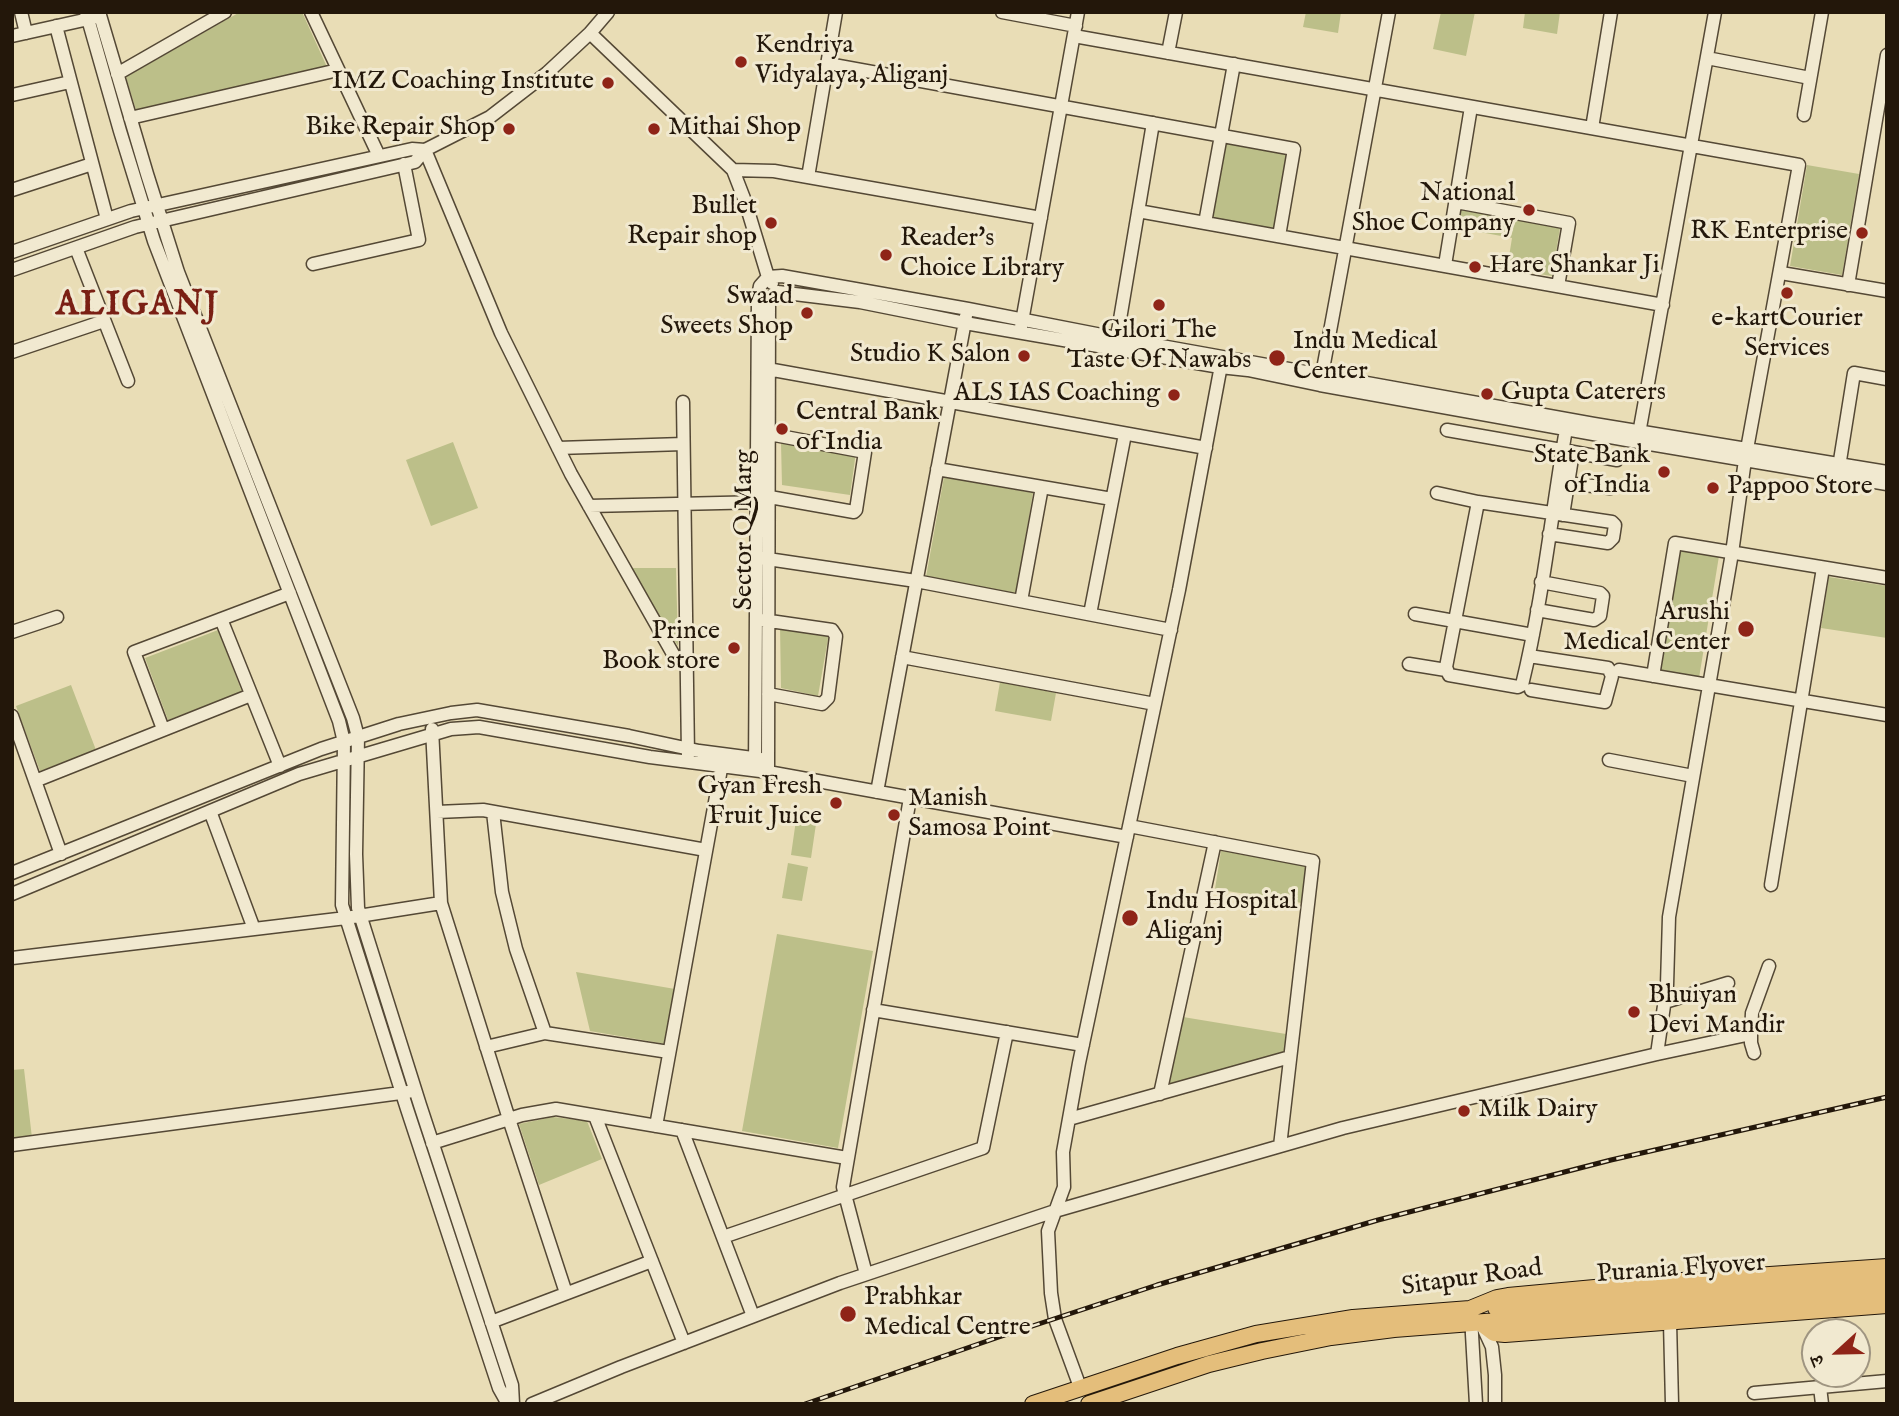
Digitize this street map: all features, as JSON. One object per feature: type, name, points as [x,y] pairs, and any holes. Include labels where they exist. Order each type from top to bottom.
[{"type":"main road","name":"Sitapur Road","points":[[1089,1404],[1209,1364],[1273,1349],[1331,1337],[1476,1316],[1497,1298],[1508,1296],[1887,1267]]},
{"type":"main road","name":"Purania Flyover","points":[[1668,1309],[1887,1278]]},
{"type":"main road","name":"Purania Flyover","points":[[1476,1316],[1505,1308],[1668,1309],[1887,1291]]},
{"type":"main road","name":"Sitapur Road","points":[[1032,1404],[1177,1356],[1256,1334],[1325,1321],[1476,1316],[1494,1333],[1506,1334],[1668,1309],[1887,1305]]},
{"type":"street","points":[[21,12],[26,33]]},
{"type":"street","points":[[117,74],[225,12]]},
{"type":"street","points":[[311,12],[379,156]]},
{"type":"street","points":[[12,270],[155,223],[415,162],[425,150],[490,117],[547,73],[590,33],[608,12]]},
{"type":"street","points":[[808,177],[836,12]]},
{"type":"street","points":[[1002,12],[1168,53],[1800,165],[1746,454],[1732,553],[1669,916],[1667,985],[1657,1054]]},
{"type":"street","points":[[1021,325],[1079,12]]},
{"type":"street","points":[[1168,53],[1176,12]]},
{"type":"street","points":[[1321,379],[1390,12]]},
{"type":"street","points":[[1592,128],[1611,12]]},
{"type":"street","points":[[1639,437],[1715,12]]},
{"type":"street","points":[[1804,115],[1822,12]]},
{"type":"street","points":[[12,36],[94,15]]},
{"type":"street","points":[[94,15],[117,74],[130,118],[150,207]]},
{"type":"street","points":[[94,15],[155,223],[178,272],[290,593],[339,721],[344,742],[342,905],[499,1388],[511,1404]]},
{"type":"street","points":[[56,26],[107,219]]},
{"type":"street","points":[[590,33],[733,170],[768,278],[778,292],[860,302],[965,323],[1021,325]]},
{"type":"street","points":[[1848,285],[1882,108],[1887,55]]},
{"type":"street","points":[[1707,58],[1810,78]]},
{"type":"street","points":[[828,64],[1294,149],[1279,236]]},
{"type":"street","points":[[1205,223],[1234,65]]},
{"type":"street","points":[[130,118],[338,70]]},
{"type":"street","points":[[12,95],[70,82]]},
{"type":"street","points":[[1446,265],[1471,107]]},
{"type":"street","points":[[1116,343],[1153,123]]},
{"type":"street","points":[[12,252],[150,207],[412,149],[425,150]]},
{"type":"street","points":[[425,150],[501,333],[558,448],[677,661],[687,663]]},
{"type":"street","points":[[12,190],[92,164]]},
{"type":"street","points":[[313,264],[419,240],[404,164]]},
{"type":"street","points":[[733,170],[774,171],[1041,218]]},
{"type":"street","points":[[1456,202],[1569,223],[1558,286]]},
{"type":"street","points":[[1138,211],[1663,305]]},
{"type":"street","points":[[76,248],[128,382]]},
{"type":"street","points":[[1781,273],[1887,291]]},
{"type":"street","points":[[762,765],[763,368],[758,296],[760,286],[768,278],[782,276],[968,309],[1021,325],[1221,361],[1248,370],[1321,379],[1639,437],[1839,470],[1887,484]]},
{"type":"street","name":"Sector Q Marg","points":[[763,499],[769,434],[763,368],[769,299],[778,292]]},
{"type":"street","points":[[877,792],[968,309]]},
{"type":"street","points":[[12,352],[104,321]]},
{"type":"street","points":[[1080,1387],[1055,1319],[1048,1231],[1064,1187],[1063,1152],[1083,1045],[1171,630],[1221,361]]},
{"type":"street","points":[[763,368],[1206,448]]},
{"type":"street","points":[[1839,470],[1854,373],[1887,379]]},
{"type":"street","points":[[682,402],[688,762]]},
{"type":"street","points":[[229,418],[353,718],[358,737],[358,908],[512,1385],[511,1404]]},
{"type":"street","points":[[1478,502],[1446,670],[1453,677],[1518,687],[1522,685],[1529,656],[1549,534],[1567,482],[1567,424]]},
{"type":"street","points":[[1447,430],[1617,460]]},
{"type":"street","points":[[589,506],[763,499],[853,512],[856,510],[865,452],[769,434]]},
{"type":"street","points":[[1090,614],[1125,434]]},
{"type":"street","points":[[558,448],[683,444]]},
{"type":"street","points":[[1558,514],[1568,451]]},
{"type":"street","points":[[937,469],[1112,499]]},
{"type":"street","points":[[1839,470],[1887,472]]},
{"type":"street","points":[[1567,482],[1610,488]]},
{"type":"street","points":[[1021,601],[1042,487]]},
{"type":"street","points":[[1437,493],[1478,502],[1612,522],[1615,525],[1613,538],[1605,544],[1549,534]]},
{"type":"street","points":[[1653,676],[1675,543],[1887,578]]},
{"type":"street","points":[[762,558],[916,581],[1171,630]]},
{"type":"street","points":[[1771,885],[1823,568]]},
{"type":"street","points":[[1537,610],[1594,620],[1600,616],[1603,596],[1600,593],[1541,582]]},
{"type":"street","points":[[163,729],[134,652],[290,593]]},
{"type":"street","points":[[1415,614],[1533,635]]},
{"type":"street","points":[[12,632],[57,617]]},
{"type":"street","points":[[221,620],[280,766]]},
{"type":"street","points":[[762,620],[832,630],[836,635],[828,698],[825,702],[822,704],[768,694]]},
{"type":"street","name":"Sector Q Marg","points":[[762,620],[768,694],[762,765]]},
{"type":"street","points":[[1529,656],[1608,668],[1612,676],[1605,702],[1531,690]]},
{"type":"street","points":[[902,657],[1155,704]]},
{"type":"street","points":[[1409,664],[1446,670]]},
{"type":"street","points":[[1619,670],[1887,715]]},
{"type":"street","points":[[35,780],[251,695]]},
{"type":"street","points":[[12,873],[321,749],[399,724],[431,717],[477,710],[688,748],[722,760]]},
{"type":"street","points":[[12,716],[61,854]]},
{"type":"street","points":[[431,717],[441,903],[566,1293]]},
{"type":"street","points":[[12,894],[299,774],[451,729],[479,727],[649,757],[688,762],[722,760],[762,765],[911,798],[1128,832],[1215,842],[1312,861],[1280,1146]]},
{"type":"street","points":[[656,1126],[722,760]]},
{"type":"street","points":[[1609,760],[1693,776]]},
{"type":"street","points":[[866,1274],[843,1187],[911,798]]},
{"type":"street","points":[[437,812],[483,810],[706,850]]},
{"type":"street","points":[[210,811],[254,929]]},
{"type":"street","points":[[493,812],[505,903],[516,949],[545,1033]]},
{"type":"street","points":[[1160,1094],[1215,842]]},
{"type":"street","points":[[12,958],[346,918],[441,903]]},
{"type":"street","points":[[1754,1053],[1751,1043],[1752,1013],[1769,966]]},
{"type":"street","points":[[1665,1002],[1728,983]]},
{"type":"street","points":[[873,1010],[1083,1045]]},
{"type":"street","points":[[723,1237],[983,1148],[1007,1032]]},
{"type":"street","points":[[486,1047],[545,1033],[670,1052]]},
{"type":"street","points":[[533,1404],[866,1274],[1055,1211],[1343,1128],[1751,1034]]},
{"type":"street","points":[[1069,1119],[1290,1057]]},
{"type":"street","points":[[12,1145],[416,1092]]},
{"type":"street","points":[[432,1143],[509,1119],[556,1109],[847,1158]]},
{"type":"street","points":[[595,1116],[684,1343]]},
{"type":"street","points":[[682,1130],[753,1316]]},
{"type":"street","points":[[491,1322],[652,1261]]},
{"type":"street","points":[[1668,1309],[1672,1404]]},
{"type":"street","points":[[1476,1316],[1476,1404]]},
{"type":"street","points":[[1476,1316],[1492,1347],[1496,1376],[1495,1404]]},
{"type":"street","points":[[1754,1392],[1819,1388],[1822,1404]]},
{"type":"green space","points":[[240,12],[302,12],[327,67],[136,110],[126,77]]},
{"type":"green space","points":[[1306,12],[1341,12],[1338,33],[1303,27]]},
{"type":"green space","points":[[1441,12],[1475,12],[1466,56],[1433,49]]},
{"type":"green space","points":[[1525,12],[1560,12],[1557,34],[1523,28]]},
{"type":"green space","points":[[1226,142],[1287,153],[1273,231],[1212,220]]},
{"type":"green space","points":[[1807,165],[1859,174],[1842,275],[1790,266]]},
{"type":"green space","points":[[1461,210],[1560,228],[1552,276],[1507,269],[1512,238],[1458,228]]},
{"type":"green space","points":[[453,442],[478,508],[431,526],[406,460]]},
{"type":"green space","points":[[781,443],[856,452],[850,495],[782,485]]},
{"type":"green space","points":[[944,477],[1033,493],[1016,593],[926,577]]},
{"type":"green space","points":[[1678,549],[1719,556],[1699,678],[1659,671]]},
{"type":"green space","points":[[630,568],[676,568],[678,646]]},
{"type":"green space","points":[[1829,577],[1887,586],[1887,638],[1821,628]]},
{"type":"green space","points":[[780,625],[829,633],[818,696],[781,688]]},
{"type":"green space","points":[[218,630],[242,692],[168,720],[145,658]]},
{"type":"green space","points":[[1000,682],[1056,693],[1051,721],[995,711]]},
{"type":"green space","points":[[71,685],[96,750],[40,771],[16,706]]},
{"type":"green space","points":[[796,820],[816,824],[811,858],[791,855]]},
{"type":"green space","points":[[1221,851],[1308,866],[1302,903],[1215,889]]},
{"type":"green space","points":[[788,863],[808,867],[802,901],[782,898]]},
{"type":"green space","points":[[777,934],[873,951],[838,1148],[742,1131]]},
{"type":"green space","points":[[576,972],[675,989],[666,1044],[590,1031]]},
{"type":"green space","points":[[1183,1017],[1286,1034],[1284,1052],[1169,1084]]},
{"type":"green space","points":[[24,1069],[32,1138],[12,1140],[12,1070]]},
{"type":"green space","points":[[553,1117],[587,1121],[602,1159],[539,1185],[519,1124]]},
{"type":"railway","points":[[805,1404],[1157,1285],[1378,1220],[1611,1160],[1887,1097]]},
{"type":"place","name":"Kendriya Vidyalaya, Aliganj","points":[[741,62]]},
{"type":"place","name":"IMZ Coaching Institute","points":[[608,83]]},
{"type":"place","name":"Bike Repair Shop","points":[[509,129]]},
{"type":"place","name":"Mithai Shop","points":[[654,129]]},
{"type":"place","name":"National Shoe Company","points":[[1529,210]]},
{"type":"place","name":"Bullet Repair shop","points":[[771,223]]},
{"type":"place","name":"RK Enterprise","points":[[1862,233]]},
{"type":"place","name":"Reader's Choice Library","points":[[886,255]]},
{"type":"place","name":"Hare Shankar Ji","points":[[1475,267]]},
{"type":"place","name":"e-kartCourier Services","points":[[1787,293]]},
{"type":"place","name":"Gilori The Taste Of Nawabs","points":[[1159,305]]},
{"type":"place","name":"Swaad Sweets Shop","points":[[807,313]]},
{"type":"place","name":"Studio K Salon","points":[[1024,356]]},
{"type":"place","name":"Indu Medical Center","points":[[1277,358]]},
{"type":"place","name":"Gupta Caterers","points":[[1487,394]]},
{"type":"place","name":"ALS IAS Coaching","points":[[1174,395]]},
{"type":"place","name":"Central Bank of India","points":[[782,429]]},
{"type":"place","name":"State Bank of India","points":[[1664,472]]},
{"type":"place","name":"Pappoo Store","points":[[1713,488]]},
{"type":"place","name":"Arushi Medical Center","points":[[1746,629]]},
{"type":"place","name":"Prince Book store","points":[[734,648]]},
{"type":"place","name":"Gyan Fresh Fruit Juice","points":[[836,803]]},
{"type":"place","name":"Manish Samosa Point","points":[[894,815]]},
{"type":"place","name":"Indu Hospital Aliganj","points":[[1130,918]]},
{"type":"place","name":"Bhuiyan Devi Mandir","points":[[1634,1012]]},
{"type":"place","name":"Milk Dairy","points":[[1464,1111]]},
{"type":"place","name":"Prabhkar Medical Centre","points":[[848,1314]]},
{"type":"district","name":"ALIGANJ","points":[[138,307]]}]
